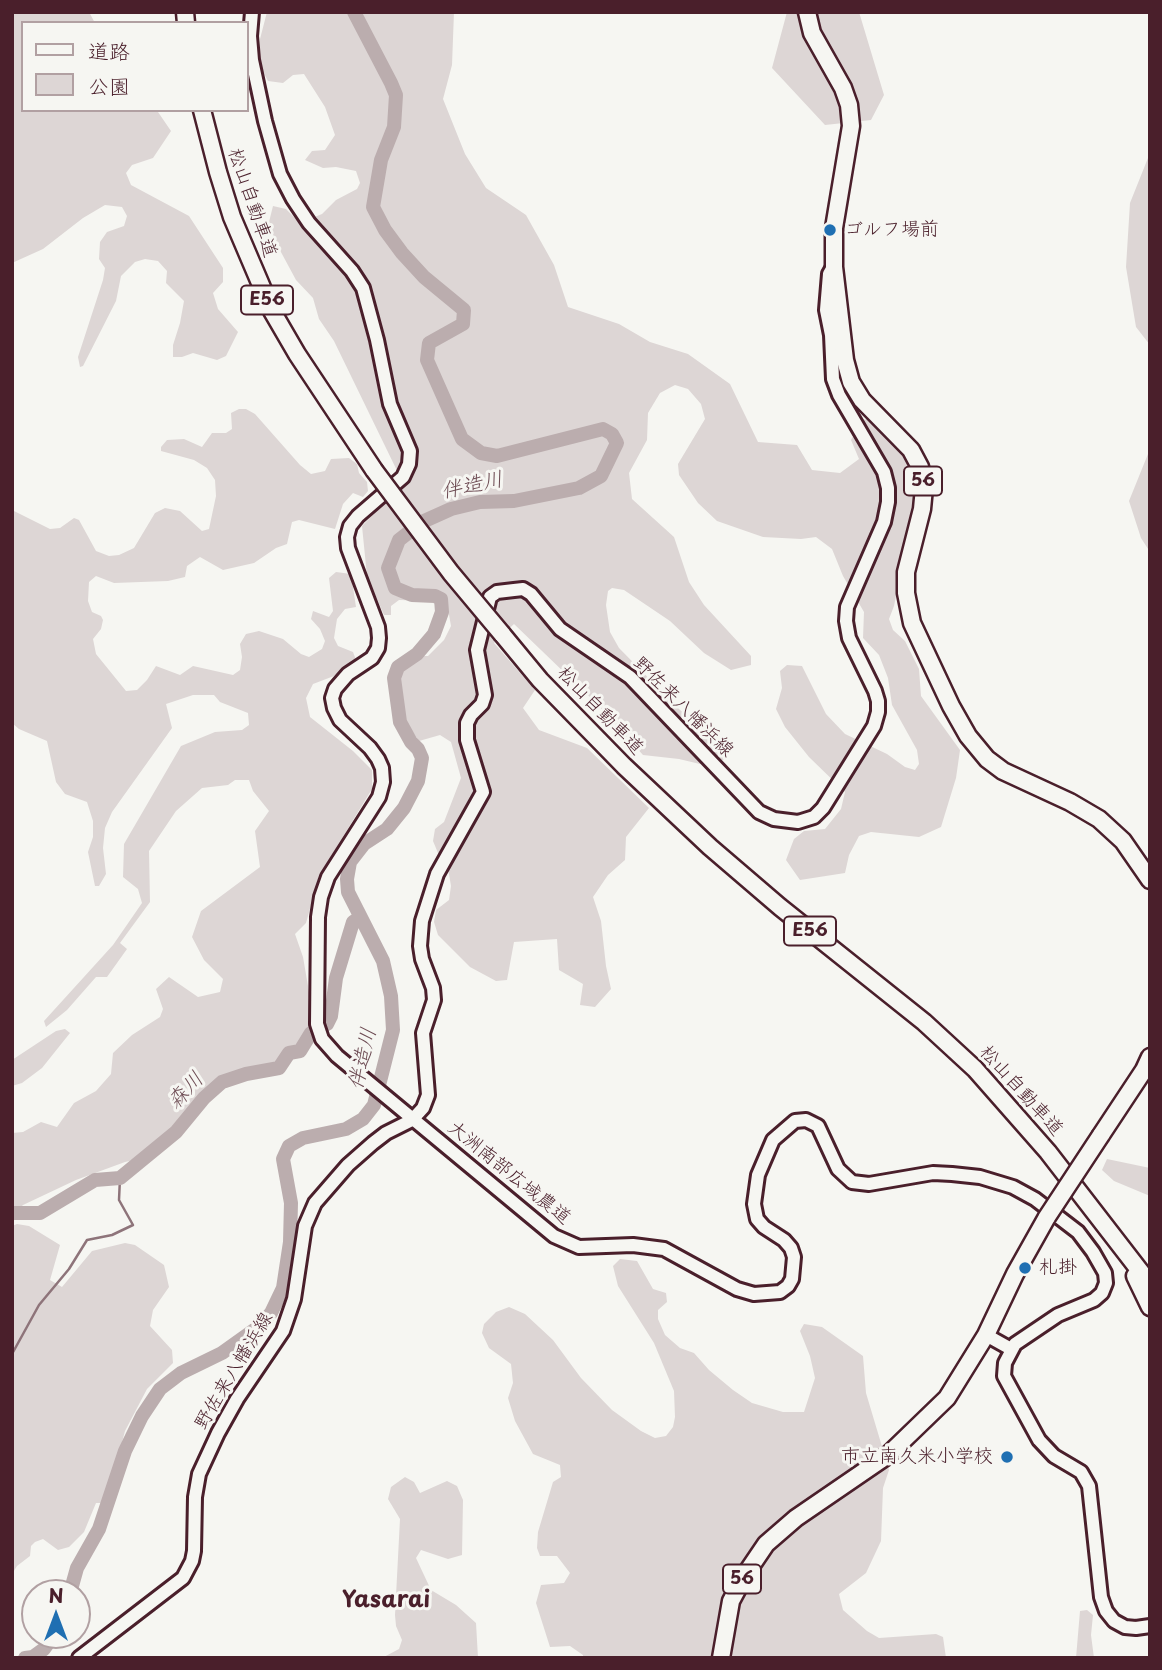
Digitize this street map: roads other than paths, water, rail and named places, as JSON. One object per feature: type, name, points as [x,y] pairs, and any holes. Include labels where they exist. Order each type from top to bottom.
[{"type":"highway","name":"56","points":[[807,12],[813,33],[849,105],[851,126],[836,215],[834,267],[845,360],[851,382],[862,400],[911,450],[920,467],[922,509],[906,572],[906,593],[912,623],[951,706],[968,736],[987,759],[1003,771],[1070,802],[1099,820],[1123,841],[1150,880]]},
{"type":"highway","name":"松山自動車道","points":[[203,112],[233,218],[272,311],[374,470],[443,564],[540,680],[615,757],[710,847],[924,1023],[975,1069],[1040,1142],[1150,1284]]},
{"type":"highway","name":"56","points":[[721,1658],[732,1601],[745,1575],[766,1544],[796,1518],[888,1455],[947,1398],[986,1335],[1046,1217],[1144,1070],[1150,1056]]},
{"type":"highway","name":"松山自動車道","points":[[1111,1234],[1150,1307]]},
{"type":"street","name":"大洲南部広域農道","points":[[252,12],[252,60],[280,174],[292,200],[352,271],[363,288],[390,404],[410,451],[410,464],[402,477],[358,516],[347,537],[348,548],[378,627],[379,638],[378,648],[372,658],[348,674],[335,689],[332,698],[340,720],[378,759],[383,782],[379,797],[328,877],[321,897],[318,917],[317,1024],[322,1039],[337,1056],[412,1120],[554,1236],[566,1243],[592,1248],[633,1245],[664,1249],[737,1289],[754,1294],[780,1292],[792,1279],[794,1257],[791,1248],[757,1219],[754,1204],[758,1175],[773,1140],[794,1121],[806,1120],[818,1126],[838,1169],[852,1182],[869,1184],[933,1173],[980,1177],[1013,1187],[1035,1199],[1078,1232],[1105,1273],[1106,1283],[1102,1293],[1094,1300],[1058,1315],[1028,1334],[1011,1349]]},
{"type":"street","name":"野佐来八幡浜線","points":[[79,1658],[174,1587],[187,1571],[194,1551],[195,1497],[200,1475],[218,1433],[237,1399],[283,1331],[294,1299],[305,1226],[311,1209],[320,1195],[373,1143],[412,1120],[423,1108],[428,1095],[423,1033],[434,1000],[420,946],[422,921],[447,852],[483,793],[467,740],[467,723],[482,704],[485,695],[477,650],[490,597],[497,592],[523,589],[531,594],[567,636],[630,677],[759,812],[774,820],[799,821],[814,817],[823,808],[874,726],[878,712],[875,691],[849,638],[846,614],[852,591],[884,522],[888,488],[884,472],[844,405],[833,379],[831,335],[826,310],[829,274],[834,267]]},
{"type":"street","points":[[986,1335],[1011,1349],[1005,1363],[1004,1376],[1039,1440],[1054,1456],[1081,1472],[1089,1486],[1101,1597],[1106,1611],[1114,1621],[1125,1627],[1150,1626]]},
{"type":"waterway","name":"伴造川","points":[[74,1579],[77,1568],[99,1529],[125,1451],[142,1416],[160,1389],[181,1373],[222,1353],[257,1328],[271,1313],[283,1288],[290,1242],[291,1203],[283,1159],[289,1146],[303,1138],[346,1129],[363,1119],[374,1105],[393,1030],[391,996],[383,961],[348,892],[347,879],[350,862],[364,844],[387,829],[404,808],[418,781],[422,758],[400,722],[394,678],[398,667],[417,654],[434,634],[442,612],[441,599],[435,596],[412,595],[395,588],[388,568],[399,540],[422,522],[451,509],[480,502],[514,501],[579,488],[601,476],[617,443],[612,434],[603,429],[497,456],[481,453],[462,439],[427,360],[429,343],[463,324],[464,310],[424,277],[402,253],[385,230],[373,207],[381,160],[394,127],[396,95],[354,12]]},
{"type":"waterway","name":"森川","points":[[12,1213],[40,1213],[95,1180],[120,1178],[176,1132],[204,1098],[222,1082],[279,1068],[289,1053],[300,1051],[311,1033],[327,1024],[331,1016],[336,978],[353,922],[359,918]]},
{"type":"waterway","points":[[12,1354],[39,1305],[69,1269],[87,1240],[112,1235],[133,1225],[119,1200],[120,1178]]},
{"type":"waterway","name":"伴造川","points":[[25,1658],[33,1657],[44,1649]]},
{"type":"place","name":"ゴルフ場前","points":[[830,230]]},
{"type":"place","name":"札掛","points":[[1025,1268]]},
{"type":"place","name":"市立南久米小学校","points":[[1007,1457]]},
{"type":"district","name":"Yasarai","points":[[386,1601]]}]
